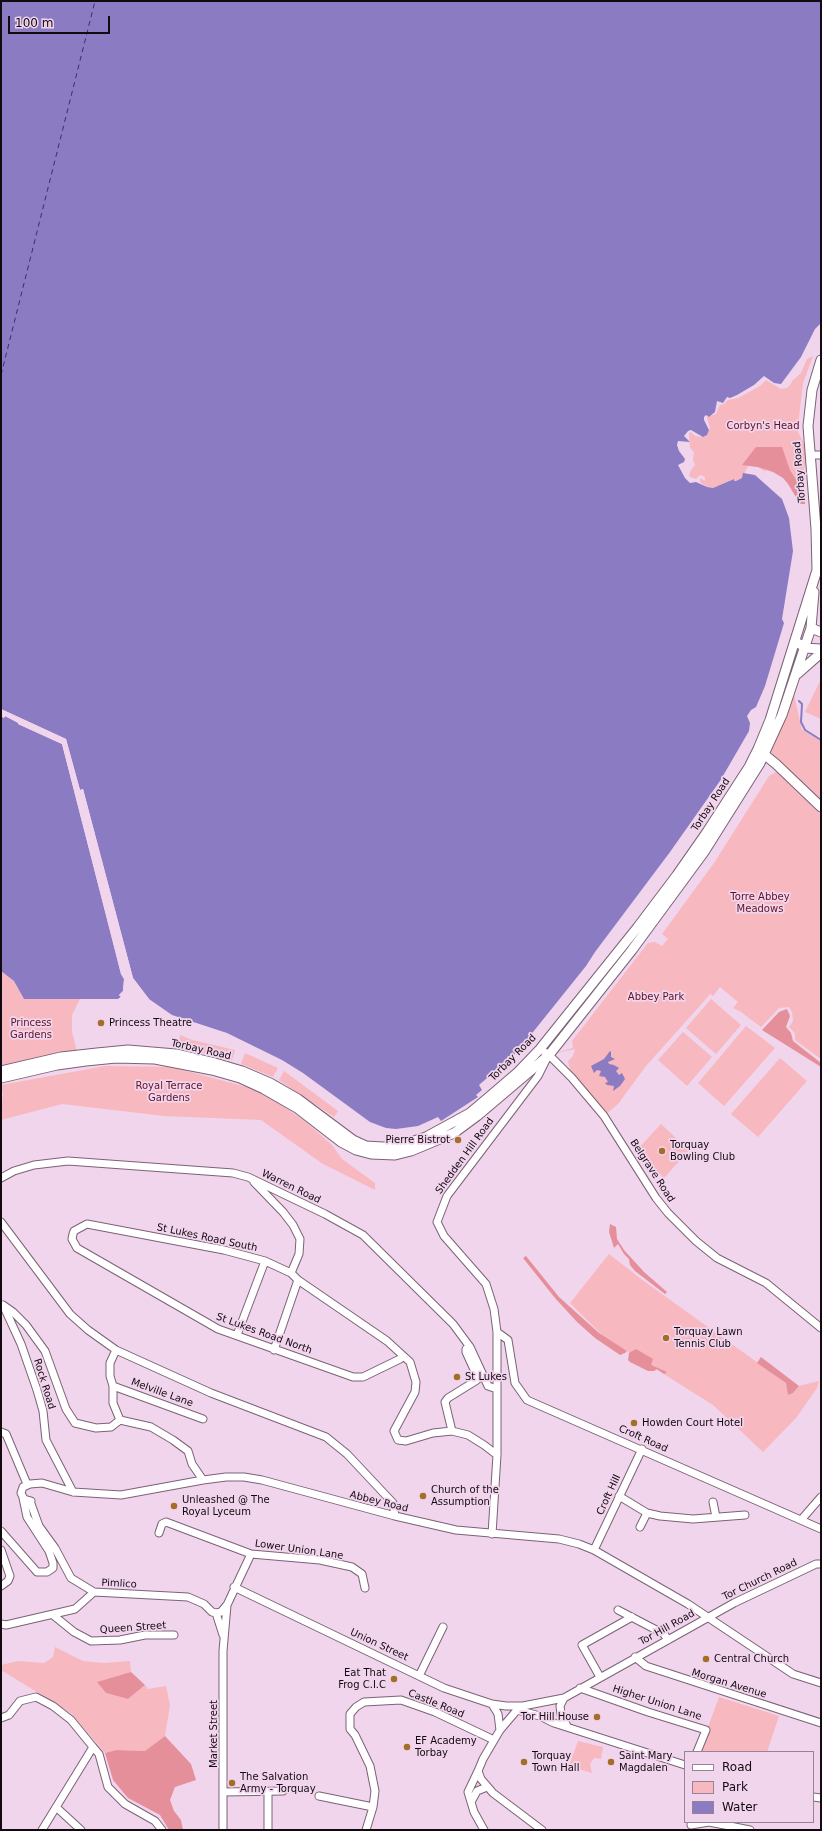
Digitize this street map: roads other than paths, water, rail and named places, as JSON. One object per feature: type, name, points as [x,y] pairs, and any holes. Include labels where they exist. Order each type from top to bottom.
[{"type":"main road","name":"Torbay Road","points":[[1,1078],[56,1065],[99,1060],[132,1058],[179,1062],[226,1074],[264,1089],[287,1102],[341,1142],[356,1150],[371,1154],[383,1155],[411,1151],[454,1133],[477,1116],[549,1054],[632,950],[727,817],[782,715],[811,628],[814,583],[818,562],[808,426],[810,400],[821,360]]},
{"type":"main road","name":"Torbay Road","points":[[1,1071],[61,1057],[97,1053],[128,1050],[176,1054],[242,1071],[270,1083],[298,1099],[353,1140],[366,1146],[399,1146],[426,1137],[470,1113],[517,1073],[540,1049],[678,875],[761,752],[814,583]]},
{"type":"main road","points":[[821,632],[811,628],[804,636],[795,641],[805,648],[821,649]]},
{"type":"main road","points":[[796,675],[821,653]]},
{"type":"main road","points":[[761,752],[821,807]]},
{"type":"street","points":[[810,455],[821,455]]},
{"type":"street","name":"Belgrave Road","points":[[540,1049],[549,1054],[572,1078],[604,1116],[656,1198],[668,1214],[696,1241],[717,1258],[766,1283],[821,1328]]},
{"type":"street","name":"Shedden Hill Road","points":[[492,1534],[497,1455],[497,1332],[492,1298],[486,1284],[444,1236],[437,1222],[446,1196],[538,1076],[549,1054]]},
{"type":"street","name":"Warren Road","points":[[1,1178],[14,1171],[34,1165],[62,1161],[233,1173],[248,1177],[325,1214],[363,1235],[453,1324],[470,1347],[488,1386],[497,1389]]},
{"type":"street","points":[[248,1177],[276,1203],[293,1225],[300,1239],[300,1250],[291,1273]]},
{"type":"street","points":[[1,1222],[70,1314],[88,1330],[116,1350],[242,1406],[326,1437],[347,1454],[393,1503],[395,1516]]},
{"type":"street","name":"St Lukes Road South","points":[[74,1231],[87,1224],[224,1250],[265,1261],[291,1273],[298,1280],[387,1341],[410,1362],[416,1382],[415,1392],[394,1431],[398,1440],[406,1441],[433,1433],[452,1431]]},
{"type":"street","name":"St Lukes Road North","points":[[74,1231],[72,1239],[77,1248],[218,1329],[353,1377],[363,1377],[400,1359],[403,1356]]},
{"type":"street","points":[[237,1335],[265,1261]]},
{"type":"street","points":[[274,1350],[298,1280]]},
{"type":"street","points":[[2,1305],[13,1312],[26,1325],[45,1351],[66,1408],[75,1423],[96,1428],[111,1427],[120,1420]]},
{"type":"street","name":"Rock Road","points":[[2,1305],[21,1344],[37,1390],[43,1411],[46,1440],[73,1492]]},
{"type":"street","name":"Croft Road","points":[[497,1332],[508,1340],[515,1383],[527,1400],[642,1449],[821,1529]]},
{"type":"street","points":[[470,1347],[466,1349],[466,1352],[477,1376],[477,1380],[448,1398],[445,1402],[452,1431],[468,1435],[497,1455]]},
{"type":"street","points":[[116,1350],[110,1363],[110,1376],[114,1386],[113,1403],[120,1420]]},
{"type":"street","name":"Melville Lane","points":[[114,1386],[203,1418]]},
{"type":"street","points":[[120,1420],[151,1427],[173,1440],[188,1452],[192,1464],[203,1480]]},
{"type":"street","points":[[1,1531],[37,1572],[47,1572],[53,1568],[54,1563],[49,1551],[26,1517],[28,1500],[21,1490],[28,1484],[3,1433]]},
{"type":"street","name":"Croft Hill","points":[[594,1550],[642,1449]]},
{"type":"street","name":"Abbey Road","points":[[28,1484],[42,1482],[73,1492],[121,1495],[226,1477],[244,1477],[262,1480],[395,1516],[456,1530],[559,1539],[579,1544],[594,1550],[708,1617]]},
{"type":"street","points":[[619,1496],[647,1513],[660,1516],[693,1519],[745,1515]]},
{"type":"street","points":[[801,1520],[821,1497]]},
{"type":"street","name":"Pimlico","points":[[28,1500],[39,1526],[55,1548],[71,1578],[94,1592],[188,1597],[204,1604],[216,1613]]},
{"type":"street","points":[[713,1502],[716,1517]]},
{"type":"street","points":[[640,1527],[647,1513]]},
{"type":"street","name":"Lower Union Lane","points":[[159,1534],[162,1524],[166,1522],[251,1554],[320,1560],[352,1567],[362,1574],[365,1588]]},
{"type":"street","points":[[1,1550],[10,1576],[8,1581],[1,1586]]},
{"type":"street","name":"Market Street","points":[[223,1830],[224,1637],[226,1605],[251,1554]]},
{"type":"street","name":"Tor Church Road","points":[[708,1617],[810,1567],[821,1564]]},
{"type":"street","name":"Union Street","points":[[234,1587],[444,1688],[492,1704],[518,1709]]},
{"type":"street","points":[[1,1624],[6,1625],[75,1609],[94,1592]]},
{"type":"street","points":[[216,1613],[221,1612],[226,1605]]},
{"type":"street","points":[[618,1610],[664,1634],[668,1640]]},
{"type":"street","name":"Market Street","points":[[216,1613],[224,1637]]},
{"type":"street","name":"Queen Street","points":[[53,1615],[74,1632],[91,1641],[120,1640],[146,1635],[174,1635]]},
{"type":"street","points":[[600,1677],[582,1645],[632,1617]]},
{"type":"street","name":"Tor Hill Road","points":[[518,1709],[564,1698],[708,1617],[792,1674],[821,1683]]},
{"type":"street","points":[[419,1676],[444,1627]]},
{"type":"street","name":"Morgan Avenue","points":[[635,1657],[646,1666],[821,1723]]},
{"type":"street","name":"Higher Union Lane","points":[[580,1688],[648,1712],[706,1730],[698,1751]]},
{"type":"street","points":[[1,1718],[9,1715],[20,1702],[36,1697],[52,1706],[71,1720],[99,1754],[108,1787],[125,1804],[155,1821],[162,1830]]},
{"type":"street","points":[[564,1698],[560,1706],[561,1714],[567,1726]]},
{"type":"street","name":"Castle Road","points":[[366,1830],[373,1807],[375,1790],[370,1766],[355,1735],[350,1729],[350,1714],[356,1707],[364,1702],[401,1700],[435,1712],[494,1740]]},
{"type":"street","points":[[492,1704],[498,1714],[500,1730]]},
{"type":"street","points":[[484,1830],[474,1812],[468,1792],[479,1766],[500,1730],[518,1709],[684,1765]]},
{"type":"street","points":[[42,1830],[93,1747]]},
{"type":"street","points":[[478,1771],[481,1779],[487,1787],[502,1801],[542,1830]]},
{"type":"street","points":[[471,1802],[477,1791],[487,1787]]},
{"type":"street","points":[[224,1792],[283,1791]]},
{"type":"street","points":[[268,1792],[268,1830]]},
{"type":"street","points":[[319,1796],[373,1807]]},
{"type":"street","points":[[56,1807],[81,1830]]},
{"type":"street","points":[[691,1826],[704,1823]]},
{"type":"street","points":[[714,1823],[750,1830]]},
{"type":"water","points":[[1,1],[821,1],[821,323],[815,329],[801,357],[781,384],[774,383],[764,376],[754,385],[737,395],[730,398],[727,397],[723,403],[717,401],[715,412],[709,417],[706,415],[704,417],[709,430],[707,435],[703,437],[691,430],[688,431],[684,436],[690,442],[678,441],[677,445],[679,451],[685,459],[684,462],[678,465],[685,478],[690,483],[696,482],[713,488],[734,479],[734,481],[736,481],[742,478],[743,473],[755,475],[782,499],[789,518],[793,551],[782,619],[784,623],[765,686],[756,707],[751,710],[747,716],[750,723],[749,731],[720,781],[586,966],[517,1052],[479,1085],[482,1090],[476,1095],[478,1097],[441,1121],[438,1117],[418,1126],[396,1129],[386,1128],[370,1122],[303,1073],[282,1060],[227,1033],[172,1015],[149,999],[133,978],[83,789],[80,790],[66,739],[1,709]]},
{"type":"water","points":[[1,716],[4,718],[5,716],[19,723],[18,724],[62,744],[121,974],[124,979],[123,991],[119,995],[121,997],[118,999],[24,999],[14,981],[1,971]]},
{"type":"water","points":[[610,1051],[611,1057],[615,1059],[608,1062],[609,1064],[619,1068],[616,1071],[619,1075],[622,1073],[625,1079],[620,1086],[613,1091],[614,1086],[607,1085],[605,1083],[608,1082],[605,1077],[599,1076],[601,1071],[597,1070],[594,1073],[591,1066],[604,1059]]},
{"type":"waterway","points":[[799,701],[802,704],[801,722],[805,730],[821,740]]},
{"type":"place","name":"Princess Theatre","points":[[101,1023]]},
{"type":"place","name":"Pierre Bistrot","points":[[458,1140]]},
{"type":"place","name":"Torquay Bowling Club","points":[[662,1151]]},
{"type":"place","name":"Torquay Lawn Tennis Club","points":[[666,1338]]},
{"type":"place","name":"St Lukes","points":[[457,1377]]},
{"type":"place","name":"Howden Court Hotel","points":[[634,1423]]},
{"type":"place","name":"Church of the Assumption","points":[[423,1496]]},
{"type":"place","name":"Unleashed @ The Royal Lyceum","points":[[174,1506]]},
{"type":"place","name":"Central Church","points":[[706,1659]]},
{"type":"place","name":"Eat That Frog C.I.C","points":[[394,1679]]},
{"type":"place","name":"Tor Hill House","points":[[597,1717]]},
{"type":"place","name":"EF Academy Torbay","points":[[407,1747]]},
{"type":"place","name":"Torquay Town Hall","points":[[524,1762]]},
{"type":"place","name":"Saint Mary Magdalen","points":[[611,1762]]},
{"type":"place","name":"The Salvation Army - Torquay","points":[[232,1783]]},
{"type":"park label","name":"Corbyn's Head","points":[[763,426]]},
{"type":"park label","name":"Torre Abbey Meadows","points":[[760,902]]},
{"type":"park label","name":"Abbey Park","points":[[656,997]]},
{"type":"park label","name":"Princess Gardens","points":[[31,1028]]},
{"type":"park label","name":"Royal Terrace Gardens","points":[[169,1092]]}]
